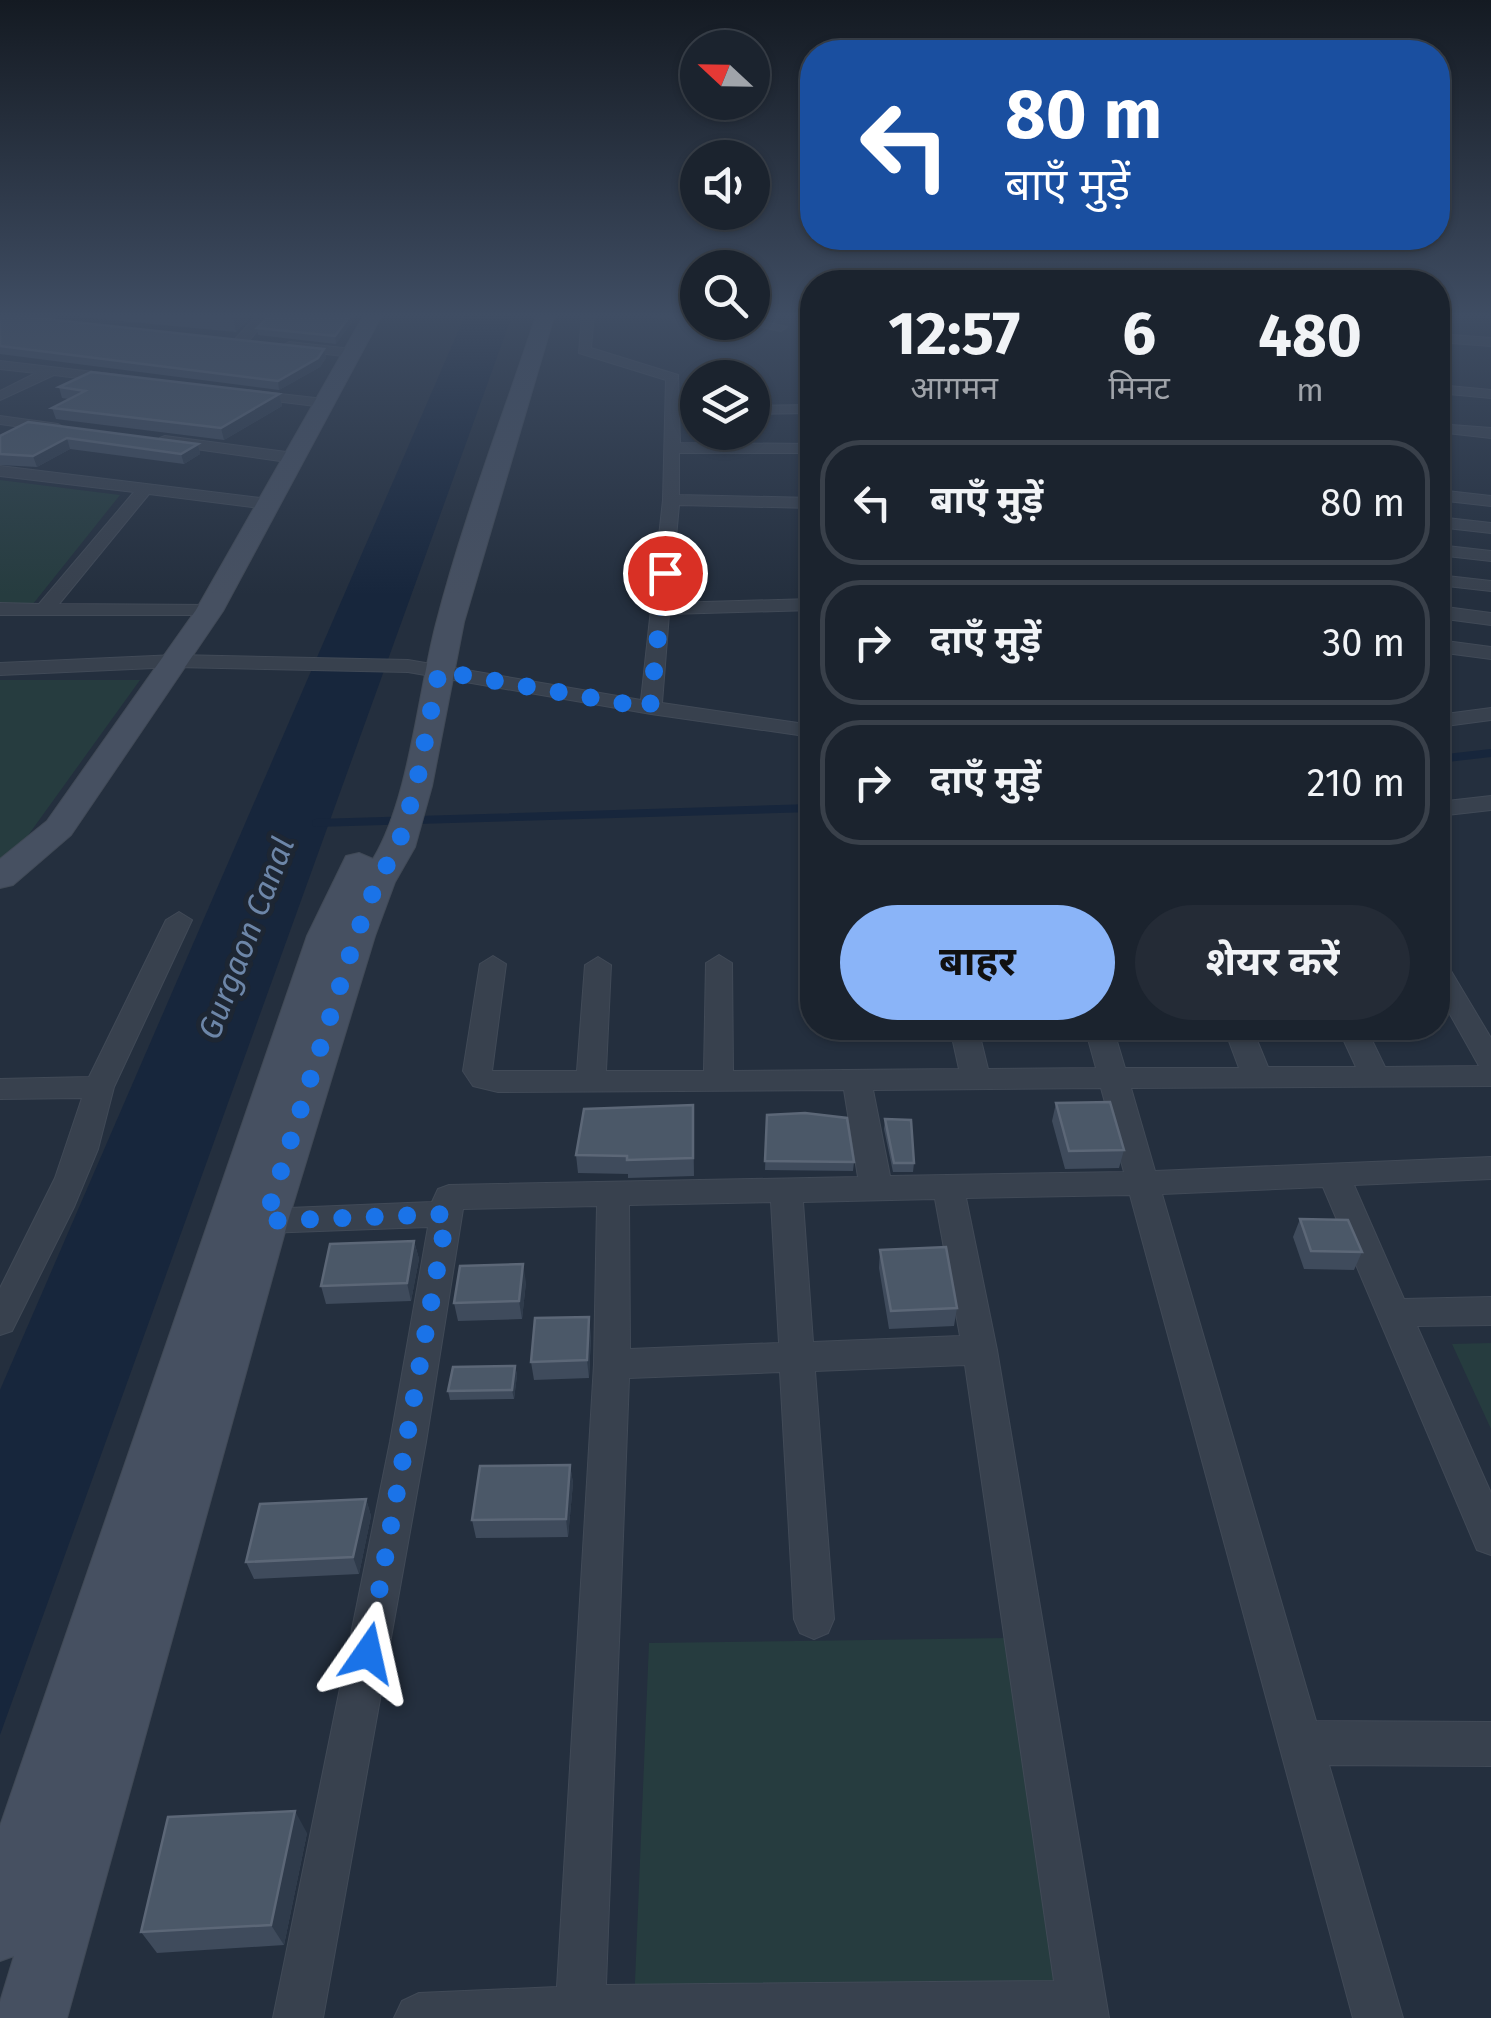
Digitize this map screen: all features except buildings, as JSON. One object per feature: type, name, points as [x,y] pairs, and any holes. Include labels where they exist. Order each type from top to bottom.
[{"type":"main road","points":[[0,877],[58,828],[176,661],[209,611],[322,407]]},
{"type":"main road","points":[[31,2018],[265,1221],[377,882],[384,846],[404,787],[419,668],[502,407]]},
{"type":"main road","points":[[419,668],[450,622],[517,407]]},
{"type":"main road","points":[[0,1927],[326,936],[346,886],[384,846]]},
{"type":"street","points":[[650,708],[679,407]]},
{"type":"street","points":[[770,410],[800,409]]},
{"type":"street","points":[[0,420],[79,430]]},
{"type":"street","points":[[1450,429],[1491,433]]},
{"type":"street","points":[[138,438],[294,458]]},
{"type":"street","points":[[674,448],[800,448]]},
{"type":"street","points":[[0,471],[269,504]]},
{"type":"street","points":[[44,610],[145,488]]},
{"type":"street","points":[[1450,497],[1491,501]]},
{"type":"street","points":[[671,500],[800,504]]},
{"type":"street","points":[[1450,523],[1491,528]]},
{"type":"street","points":[[1450,551],[1491,556]]},
{"type":"street","points":[[1450,581],[1491,586]]},
{"type":"street","points":[[662,609],[800,606]]},
{"type":"street","points":[[0,609],[209,611]]},
{"type":"street","points":[[1450,614],[1491,619]]},
{"type":"street","points":[[1450,648],[1491,653]]},
{"type":"street","points":[[0,668],[176,661],[419,668],[800,729]]},
{"type":"street","points":[[1450,720],[1491,714]]},
{"type":"street","points":[[1450,808],[1491,803]]},
{"type":"street","points":[[0,1321],[70,1185],[90,1134],[99,1087],[179,920]]},
{"type":"street","points":[[718,1080],[719,963]]},
{"type":"street","points":[[493,964],[480,1075],[498,1082],[1491,1076]]},
{"type":"street","points":[[590,1082],[598,965]]},
{"type":"street","points":[[1450,992],[1491,1062]]},
{"type":"street","points":[[967,1040],[976,1081]]},
{"type":"street","points":[[1102,1040],[1378,2018]]},
{"type":"street","points":[[1243,1040],[1257,1077]]},
{"type":"street","points":[[1358,1040],[1375,1076]]},
{"type":"street","points":[[857,1081],[876,1188]]},
{"type":"street","points":[[0,1089],[99,1087]]},
{"type":"street","points":[[298,2018],[408,1442],[449,1198],[1144,1182],[1491,1168]]},
{"type":"street","points":[[1333,1174],[1486,1515]]},
{"type":"street","points":[[419,2018],[580,2010],[1083,2012],[980,1350],[948,1187]]},
{"type":"street","points":[[786,1190],[814,1619]]},
{"type":"street","points":[[580,2010],[612,1364],[613,1194]]},
{"type":"street","points":[[265,1221],[447,1214]]},
{"type":"street","points":[[1393,1313],[1491,1311]]},
{"type":"street","points":[[612,1364],[980,1350]]},
{"type":"street","points":[[1301,1744],[1491,1744]]},
{"type":"green space","points":[[0,480],[120,495],[33,604],[0,603]]},
{"type":"green space","points":[[0,680],[140,680],[6,866],[0,867]]},
{"type":"green space","points":[[1491,1343],[1491,1429],[1452,1344]]},
{"type":"green space","points":[[1007,1638],[1061,2000],[634,2006],[649,1643]]},
{"type":"water","name":"Gurgaon Canal","points":[[425,407],[479,407],[0,1735],[0,1390]]},
{"type":"waterway","points":[[1450,758],[1491,753]]},
{"type":"waterway","points":[[316,823],[800,808]]},
{"type":"route","points":[[368,1653],[447,1214],[265,1221],[356,936],[377,882],[398,846],[416,786],[439,671],[650,708],[665,573]]}]
